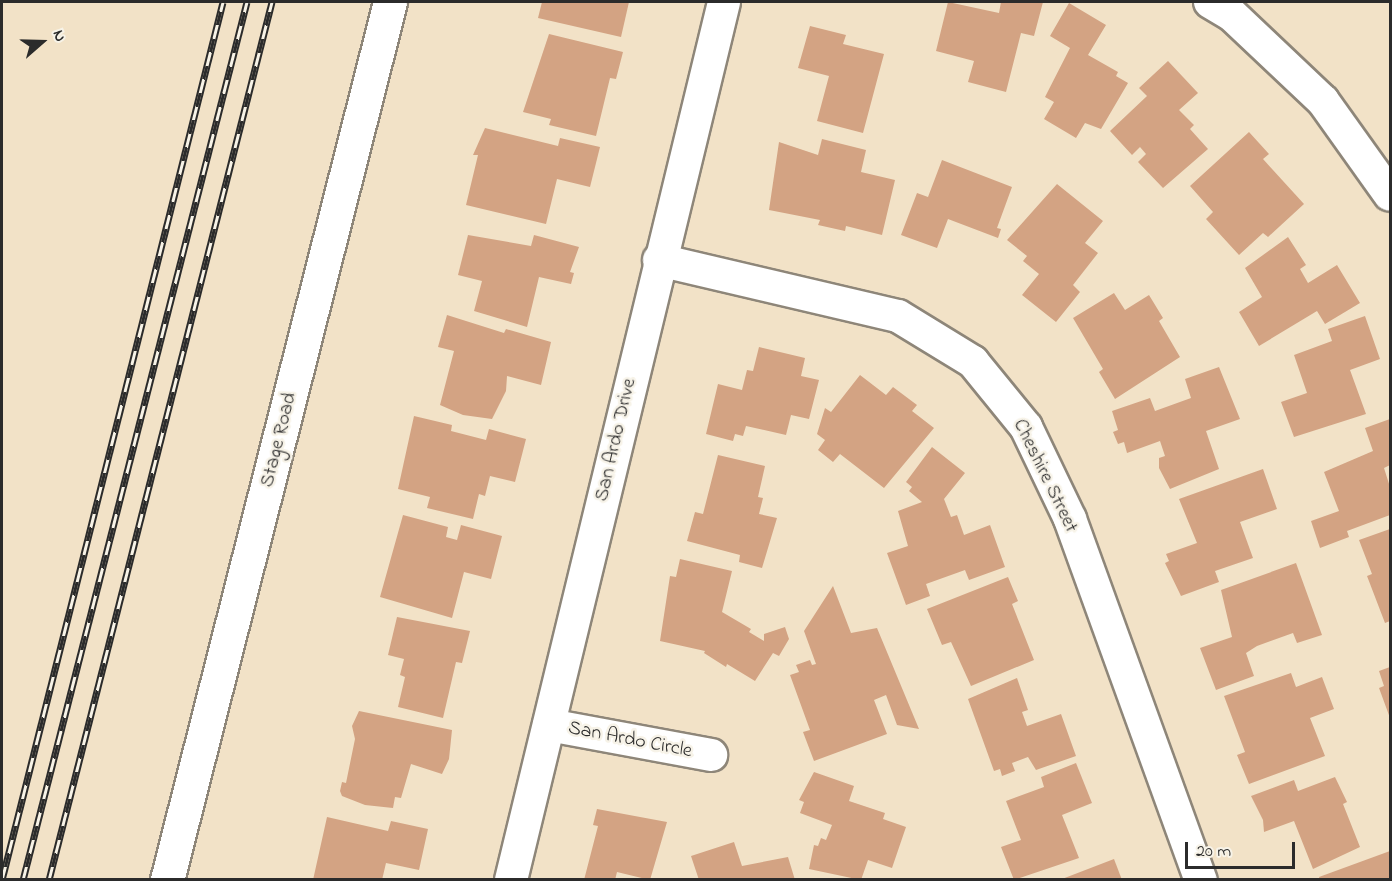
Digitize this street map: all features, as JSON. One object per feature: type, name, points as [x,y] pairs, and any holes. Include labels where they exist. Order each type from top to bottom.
[{"type":"main road","name":"Stage Road","points":[[167,879],[390,2]]},
{"type":"street","name":"San Ardo Drive","points":[[511,879],[659,260],[724,2]]},
{"type":"street","points":[[1210,2],[1232,15],[1323,102],[1390,195]]},
{"type":"street","name":"Cheshire Street","points":[[659,260],[898,316],[973,362],[1026,427],[1070,519],[1201,879]]},
{"type":"street","name":"San Ardo Circle","points":[[549,725],[711,755]]},
{"type":"building","points":[[542,2],[629,2],[621,37],[538,18]]},
{"type":"building","points":[[948,2],[999,13],[1001,2],[1043,2],[1034,36],[1021,33],[1006,92],[968,82],[974,61],[936,51]]},
{"type":"building","points":[[1069,3],[1106,25],[1088,55],[1118,72],[1116,76],[1128,83],[1101,129],[1085,123],[1076,138],[1044,119],[1054,102],[1045,97],[1070,48],[1050,36]]},
{"type":"building","points":[[810,26],[846,35],[843,44],[884,54],[863,133],[817,121],[829,76],[798,68]]},
{"type":"building","points":[[549,34],[623,52],[616,79],[610,78],[596,136],[549,125],[551,119],[523,112]]},
{"type":"building","points":[[1168,61],[1198,93],[1179,110],[1194,125],[1190,129],[1208,149],[1163,188],[1138,162],[1146,154],[1140,147],[1132,155],[1110,131],[1147,96],[1139,88]]},
{"type":"building","points":[[485,128],[558,146],[560,138],[600,147],[590,187],[557,179],[546,224],[466,205],[478,155],[473,155]]},
{"type":"building","points":[[1249,132],[1269,154],[1263,159],[1304,204],[1268,237],[1263,233],[1239,255],[1206,219],[1213,212],[1190,186]]},
{"type":"building","points":[[822,139],[866,150],[861,172],[895,180],[882,235],[846,226],[845,231],[818,225],[820,220],[769,210],[779,142],[818,155]]},
{"type":"building","points":[[942,160],[1012,187],[997,228],[1001,229],[998,238],[948,219],[937,248],[901,235],[917,193],[928,197]]},
{"type":"building","points":[[1057,184],[1103,221],[1085,243],[1098,253],[1073,285],[1080,292],[1056,322],[1022,295],[1039,274],[1023,261],[1027,256],[1007,240]]},
{"type":"building","points":[[468,235],[531,246],[534,235],[579,247],[570,272],[574,273],[571,284],[539,277],[527,327],[474,311],[482,281],[458,275]]},
{"type":"building","points":[[1288,237],[1306,265],[1300,269],[1308,283],[1337,265],[1360,303],[1325,324],[1317,311],[1259,346],[1239,312],[1262,297],[1245,268]]},
{"type":"building","points":[[1114,293],[1125,310],[1149,295],[1163,318],[1159,321],[1180,357],[1115,399],[1099,372],[1103,369],[1073,318]]},
{"type":"building","points":[[447,315],[504,333],[506,329],[551,342],[541,385],[507,376],[506,391],[492,419],[463,415],[440,405],[454,351],[438,347]]},
{"type":"building","points":[[1365,316],[1380,359],[1350,370],[1366,414],[1294,437],[1281,402],[1307,393],[1294,355],[1332,341],[1328,329]]},
{"type":"building","points":[[759,347],[805,358],[801,376],[819,380],[809,419],[791,415],[786,435],[746,426],[743,436],[735,434],[733,441],[706,434],[718,384],[742,390],[747,370],[753,371]]},
{"type":"building","points":[[1219,367],[1240,419],[1206,431],[1219,469],[1170,489],[1159,468],[1159,458],[1165,456],[1160,441],[1127,453],[1124,442],[1118,444],[1113,432],[1118,430],[1112,411],[1150,398],[1155,411],[1191,398],[1185,379]]},
{"type":"building","points":[[860,375],[886,395],[893,387],[917,405],[912,411],[934,428],[884,488],[840,454],[833,462],[818,450],[825,440],[817,434],[825,408],[831,412]]},
{"type":"building","points":[[414,416],[452,425],[451,431],[486,440],[489,429],[526,439],[515,482],[490,476],[485,496],[479,494],[473,519],[427,508],[430,497],[398,489]]},
{"type":"building","points":[[1390,419],[1390,465],[1384,468],[1390,487],[1390,515],[1347,531],[1349,537],[1320,548],[1311,521],[1339,511],[1324,472],[1373,451],[1365,428]]},
{"type":"building","points":[[932,447],[965,473],[944,499],[951,517],[957,515],[964,535],[990,525],[1005,567],[969,580],[965,570],[926,584],[930,596],[906,605],[887,553],[908,546],[898,511],[922,502],[909,491],[912,487],[906,482]]},
{"type":"building","points":[[718,455],[765,466],[758,497],[763,498],[759,514],[777,518],[762,568],[739,562],[740,555],[687,541],[695,512],[703,514]]},
{"type":"building","points":[[1263,469],[1277,509],[1240,522],[1253,558],[1215,571],[1219,582],[1181,596],[1165,563],[1169,561],[1166,554],[1197,543],[1179,499]]},
{"type":"building","points":[[403,515],[448,527],[446,537],[457,540],[461,525],[502,536],[491,579],[464,572],[452,618],[380,597]]},
{"type":"building","points":[[1390,529],[1390,621],[1385,623],[1367,576],[1372,574],[1359,540]]},
{"type":"building","points":[[680,559],[732,571],[722,612],[751,629],[749,632],[764,641],[764,634],[785,627],[789,639],[779,656],[773,653],[755,681],[727,664],[726,667],[704,653],[705,651],[660,641],[670,576],[676,577]]},
{"type":"building","points":[[1296,563],[1322,635],[1297,643],[1293,633],[1257,646],[1246,653],[1254,676],[1216,690],[1200,648],[1232,637],[1221,590]]},
{"type":"building","points":[[1008,577],[1018,601],[1012,604],[1034,660],[971,686],[951,642],[942,645],[927,609]]},
{"type":"building","points":[[833,586],[851,633],[877,628],[919,729],[897,725],[886,695],[874,700],[887,734],[814,761],[803,732],[810,730],[790,675],[799,672],[796,665],[810,660],[812,665],[816,664],[804,631]]},
{"type":"building","points":[[397,617],[470,631],[462,663],[456,662],[443,718],[398,707],[405,677],[400,675],[404,659],[388,655]]},
{"type":"building","points":[[1390,667],[1390,718],[1379,688],[1384,686],[1379,671]]},
{"type":"building","points":[[1291,673],[1296,687],[1322,677],[1334,709],[1310,718],[1325,756],[1249,784],[1237,755],[1245,752],[1224,696]]},
{"type":"building","points":[[1017,678],[1028,710],[1022,712],[1027,726],[1061,714],[1076,756],[1036,770],[1028,757],[1012,763],[1015,771],[1002,776],[1000,769],[994,771],[968,699]]},
{"type":"building","points":[[359,711],[452,730],[449,759],[442,774],[411,764],[401,798],[395,797],[393,808],[365,805],[342,796],[340,791],[342,782],[346,783],[355,739],[352,726]]},
{"type":"building","points":[[1076,763],[1092,803],[1062,815],[1079,858],[1014,880],[1001,847],[1021,840],[1006,801],[1044,787],[1041,777]]},
{"type":"building","points":[[814,772],[854,786],[849,801],[885,813],[883,819],[906,827],[892,868],[868,860],[861,880],[809,869],[814,845],[818,846],[821,838],[826,840],[832,825],[800,813],[804,802],[799,800]]},
{"type":"building","points":[[1335,777],[1347,802],[1343,804],[1360,847],[1313,869],[1294,821],[1264,832],[1263,820],[1251,796],[1294,780],[1298,791]]},
{"type":"building","points":[[597,809],[667,822],[650,880],[617,872],[615,880],[584,880],[598,826],[593,825]]},
{"type":"building","points":[[327,817],[388,831],[391,821],[428,829],[419,870],[386,863],[382,880],[313,880]]},
{"type":"building","points":[[734,842],[742,866],[788,857],[795,880],[699,880],[691,856]]},
{"type":"building","points":[[1390,851],[1390,880],[1320,880],[1319,877]]},
{"type":"building","points":[[1114,859],[1122,880],[1062,880],[1062,879]]},
{"type":"railway","points":[[2,880],[223,2]]},
{"type":"railway","points":[[23,880],[247,2]]},
{"type":"railway","points":[[49,880],[272,2]]}]
